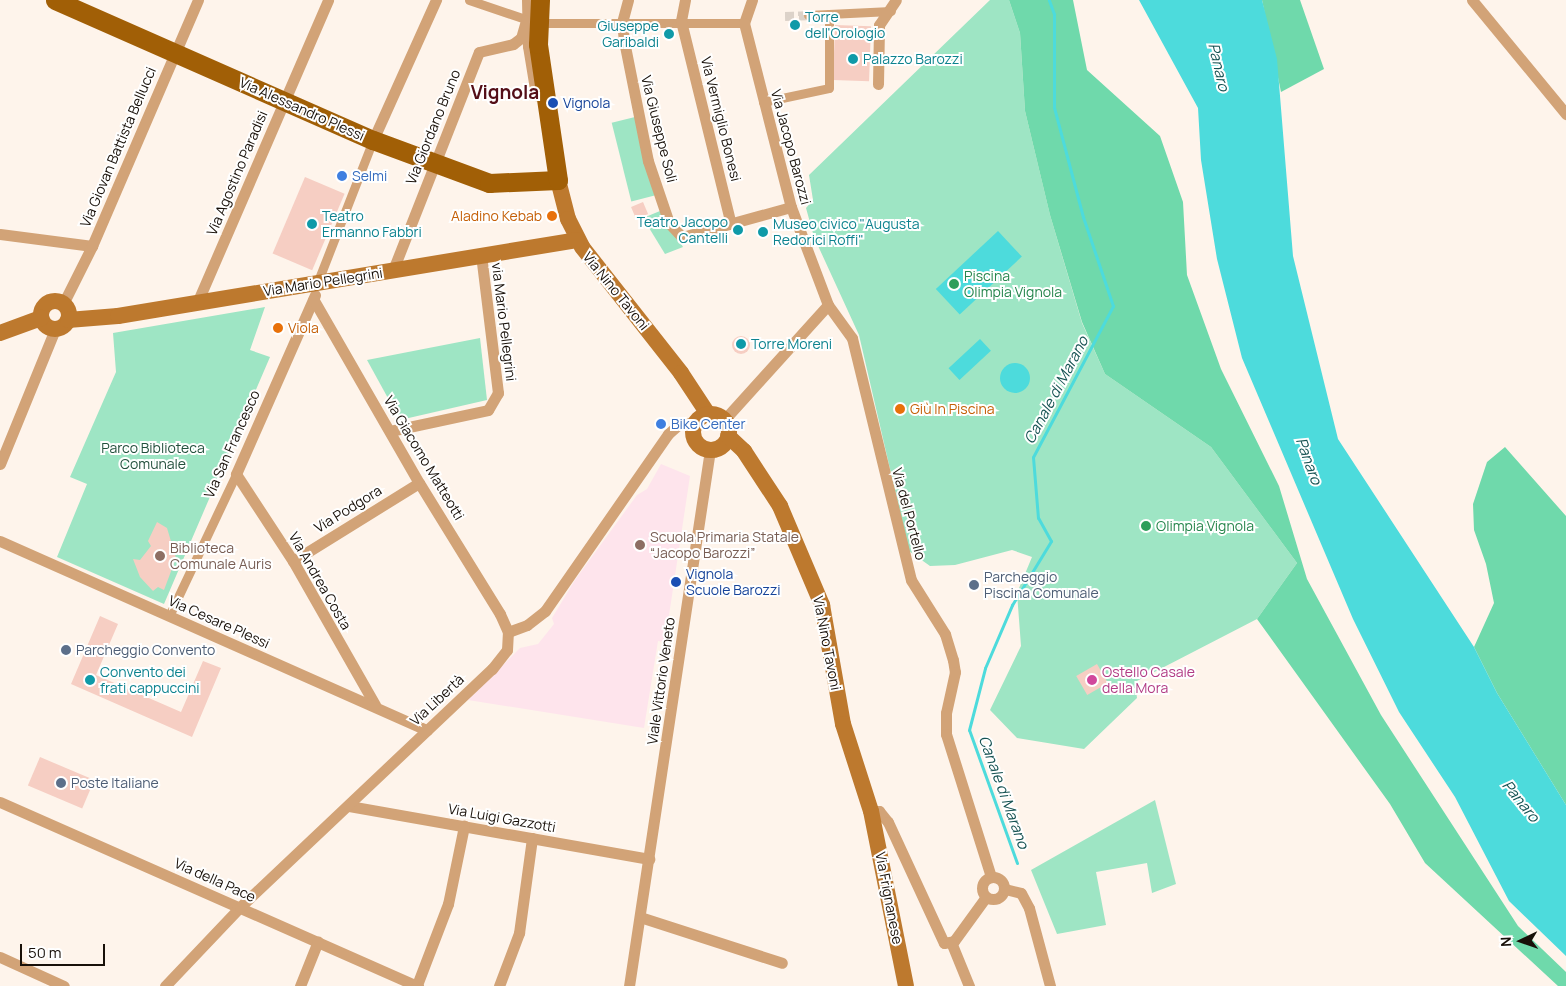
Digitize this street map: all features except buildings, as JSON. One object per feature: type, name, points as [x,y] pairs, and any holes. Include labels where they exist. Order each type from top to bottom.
[{"type":"main road","name":"Via Alessandro Plessi","points":[[55,0],[373,140],[489,183],[558,180]]},
{"type":"main road","points":[[540,0],[531,22],[558,180],[577,240]]},
{"type":"main road","name":"Via Mario Pellegrini","points":[[41,318],[47,303],[62,318],[196,303],[480,254],[577,240]]},
{"type":"main road","name":"Via Nino Tavoni","points":[[577,240],[681,373],[702,418],[696,440],[710,450]]},
{"type":"main road","points":[[0,333],[41,318],[46,326],[62,318]]},
{"type":"main road","points":[[702,418],[726,428],[722,446],[710,450]]},
{"type":"main road","name":"Via Nino Tavoni","points":[[726,428],[745,452],[773,495],[805,557],[826,620],[848,743],[871,811]]},
{"type":"main road","name":"Via Frignanese","points":[[871,811],[906,986]]},
{"type":"street","name":"Via Giovan Battista Bellucci","points":[[0,464],[174,52],[198,0]]},
{"type":"street","name":"Via Agostino Paradisi","points":[[196,303],[328,0]]},
{"type":"street","points":[[318,282],[373,140],[436,0]]},
{"type":"street","points":[[469,0],[531,22],[681,21],[744,23],[752,0]]},
{"type":"street","points":[[527,0],[531,22]]},
{"type":"street","points":[[622,22],[628,0]]},
{"type":"street","points":[[681,21],[685,0]]},
{"type":"street","points":[[1472,0],[1566,114]]},
{"type":"street","points":[[808,15],[894,5]]},
{"type":"street","points":[[878,84],[879,25],[894,5]]},
{"type":"street","points":[[763,102],[829,88],[829,14]]},
{"type":"street","name":"Via Vermiglio Bonesi","points":[[681,21],[731,224]]},
{"type":"street","name":"Via Giordano Bruno","points":[[393,270],[479,52],[513,44],[520,38],[531,22]]},
{"type":"street","name":"Via Giuseppe Soli","points":[[622,22],[648,161],[669,223],[682,237],[731,224]]},
{"type":"street","name":"Via Jacopo Barozzi","points":[[744,23],[763,102],[792,207],[828,304]]},
{"type":"street","points":[[731,224],[792,207]]},
{"type":"street","points":[[0,234],[92,246]]},
{"type":"street","name":"via Mario Pellegrini","points":[[390,431],[488,410],[498,393],[480,254]]},
{"type":"street","name":"Via San Francesco","points":[[169,616],[236,474],[313,299],[318,282]]},
{"type":"street","name":"Via Giacomo Matteotti","points":[[313,299],[419,483],[478,576],[508,632]]},
{"type":"street","points":[[726,428],[828,304]]},
{"type":"street","name":"Via del Portello","points":[[828,304],[852,338],[911,580],[945,634],[953,660],[955,672],[946,734],[991,877]]},
{"type":"street","points":[[508,632],[527,624],[545,611],[668,434],[678,425],[702,418]]},
{"type":"street","name":"Viale Vittorio Veneto","points":[[629,986],[710,450]]},
{"type":"street","name":"Via Andrea Costa","points":[[236,474],[293,561],[374,705]]},
{"type":"street","name":"Via Podgora","points":[[293,561],[419,483]]},
{"type":"street","name":"Via Cesare Plessi","points":[[0,541],[427,730]]},
{"type":"street","name":"Via Libertà","points":[[165,986],[240,907],[349,806],[499,662],[507,650],[508,632]]},
{"type":"street","name":"Via della Pace","points":[[0,802],[418,986]]},
{"type":"street","name":"Via Luigi Gazzotti","points":[[349,806],[649,859]]},
{"type":"street","points":[[871,811],[882,814],[936,933],[944,942],[951,942]]},
{"type":"street","points":[[418,986],[448,904],[464,826]]},
{"type":"street","points":[[499,986],[519,933],[532,838]]},
{"type":"street","points":[[951,942],[965,923],[980,910],[986,897],[982,886],[991,877],[1000,879],[1005,888],[1020,893],[1029,908],[1050,986]]},
{"type":"street","points":[[986,897],[1000,898],[1005,888]]},
{"type":"street","points":[[640,917],[782,963]]},
{"type":"street","points":[[300,986],[318,941]]},
{"type":"street","points":[[951,942],[969,986]]},
{"type":"street","points":[[0,957],[64,986]]},
{"type":"street","points":[[388,986],[392,974]]},
{"type":"shaded area","points":[[661,464],[690,476],[665,642],[658,641],[644,728],[468,700],[520,648],[538,644],[554,624],[552,618],[575,580],[637,495],[647,489]]},
{"type":"green space","points":[[990,0],[1009,0],[1020,33],[1025,111],[1050,215],[1082,323],[1105,374],[1211,447],[1297,563],[1257,619],[1135,682],[1137,698],[1084,749],[1017,738],[990,710],[1021,646],[1017,593],[1032,557],[1012,550],[955,565],[930,566],[909,551],[859,335],[814,237],[806,208],[813,200],[809,175]]},
{"type":"green space","points":[[1009,0],[1073,0],[1087,70],[1160,136],[1183,202],[1187,275],[1221,369],[1279,486],[1307,579],[1381,715],[1518,926],[1566,972],[1566,986],[1558,986],[1425,863],[1390,804],[1257,619],[1297,563],[1211,447],[1105,374],[1082,322],[1050,215],[1025,111],[1020,33]]},
{"type":"green space","points":[[1262,0],[1300,0],[1324,69],[1281,92]]},
{"type":"green space","points":[[635,117],[655,196],[631,201],[612,123]]},
{"type":"green space","points":[[660,211],[683,247],[665,254],[643,218]]},
{"type":"green space","name":"Parco Biblioteca Comunale","points":[[265,307],[250,350],[270,357],[164,604],[57,557],[87,484],[70,477],[116,372],[113,333]]},
{"type":"green space","points":[[480,338],[487,400],[400,420],[367,360]]},
{"type":"green space","points":[[1505,447],[1566,516],[1566,805],[1497,693],[1474,647],[1494,603],[1486,564],[1474,530],[1473,504],[1487,462]]},
{"type":"green space","points":[[1155,800],[1176,884],[1152,893],[1147,863],[1096,872],[1106,925],[1057,934],[1031,870]]},
{"type":"water","name":"Panaro","points":[[1139,0],[1262,0],[1277,59],[1293,256],[1338,439],[1474,647],[1497,693],[1566,805],[1566,956],[1509,901],[1455,797],[1399,712],[1353,619],[1242,358],[1217,259],[1201,160],[1198,108]]},
{"type":"water","points":[[998,231],[1022,257],[960,315],[936,289]]},
{"type":"water","points":[[980,339],[991,351],[959,380],[949,368]]},
{"type":"water","points":[[1015,363],[1026,367],[1030,378],[1026,389],[1015,393],[1004,389],[1000,378],[1004,367]]},
{"type":"waterway","name":"Canale di Marano","points":[[1017,863],[969,730],[985,668],[1012,605],[1051,541],[1038,518],[1033,457],[1113,306],[1083,217],[1054,107],[1054,14],[1049,0]]},
{"type":"tunnel","points":[[785,16],[808,15]]},
{"type":"place","name":"Torre dell'Orologio","points":[[795,25]]},
{"type":"place","name":"Giuseppe Garibaldi","points":[[669,34]]},
{"type":"place","name":"Palazzo Barozzi","points":[[853,59]]},
{"type":"place","name":"Vignola","points":[[553,103]]},
{"type":"place","name":"Selmi","points":[[342,176]]},
{"type":"place","name":"Aladino Kebab","points":[[552,216]]},
{"type":"place","name":"Teatro Ermanno Fabbri","points":[[312,224]]},
{"type":"place","name":"Teatro Jacopo Cantelli","points":[[738,230]]},
{"type":"place","name":"Museo civico \"Augusta Redorici Roffi\"","points":[[763,232]]},
{"type":"place","name":"Piscina Olimpia Vignola","points":[[954,284]]},
{"type":"place","name":"Viola","points":[[278,328]]},
{"type":"place","name":"Torre Moreni","points":[[741,344]]},
{"type":"place","name":"Giù In Piscina","points":[[900,409]]},
{"type":"place","name":"Bike Center","points":[[661,424]]},
{"type":"place","name":"Olimpia Vignola","points":[[1146,526]]},
{"type":"place","name":"Scuola Primaria Statale “Jacopo Barozzi”","points":[[640,545]]},
{"type":"place","name":"Biblioteca Comunale Auris","points":[[160,556]]},
{"type":"place","name":"Vignola Scuole Barozzi","points":[[676,582]]},
{"type":"place","name":"Parcheggio Piscina Comunale","points":[[974,585]]},
{"type":"place","name":"Parcheggio Convento","points":[[66,650]]},
{"type":"place","name":"Convento dei frati cappuccini","points":[[90,680]]},
{"type":"place","name":"Ostello Casale della Mora","points":[[1092,680]]},
{"type":"place","name":"Poste Italiane","points":[[61,783]]},
{"type":"district","name":"Vignola","points":[[505,93]]}]
